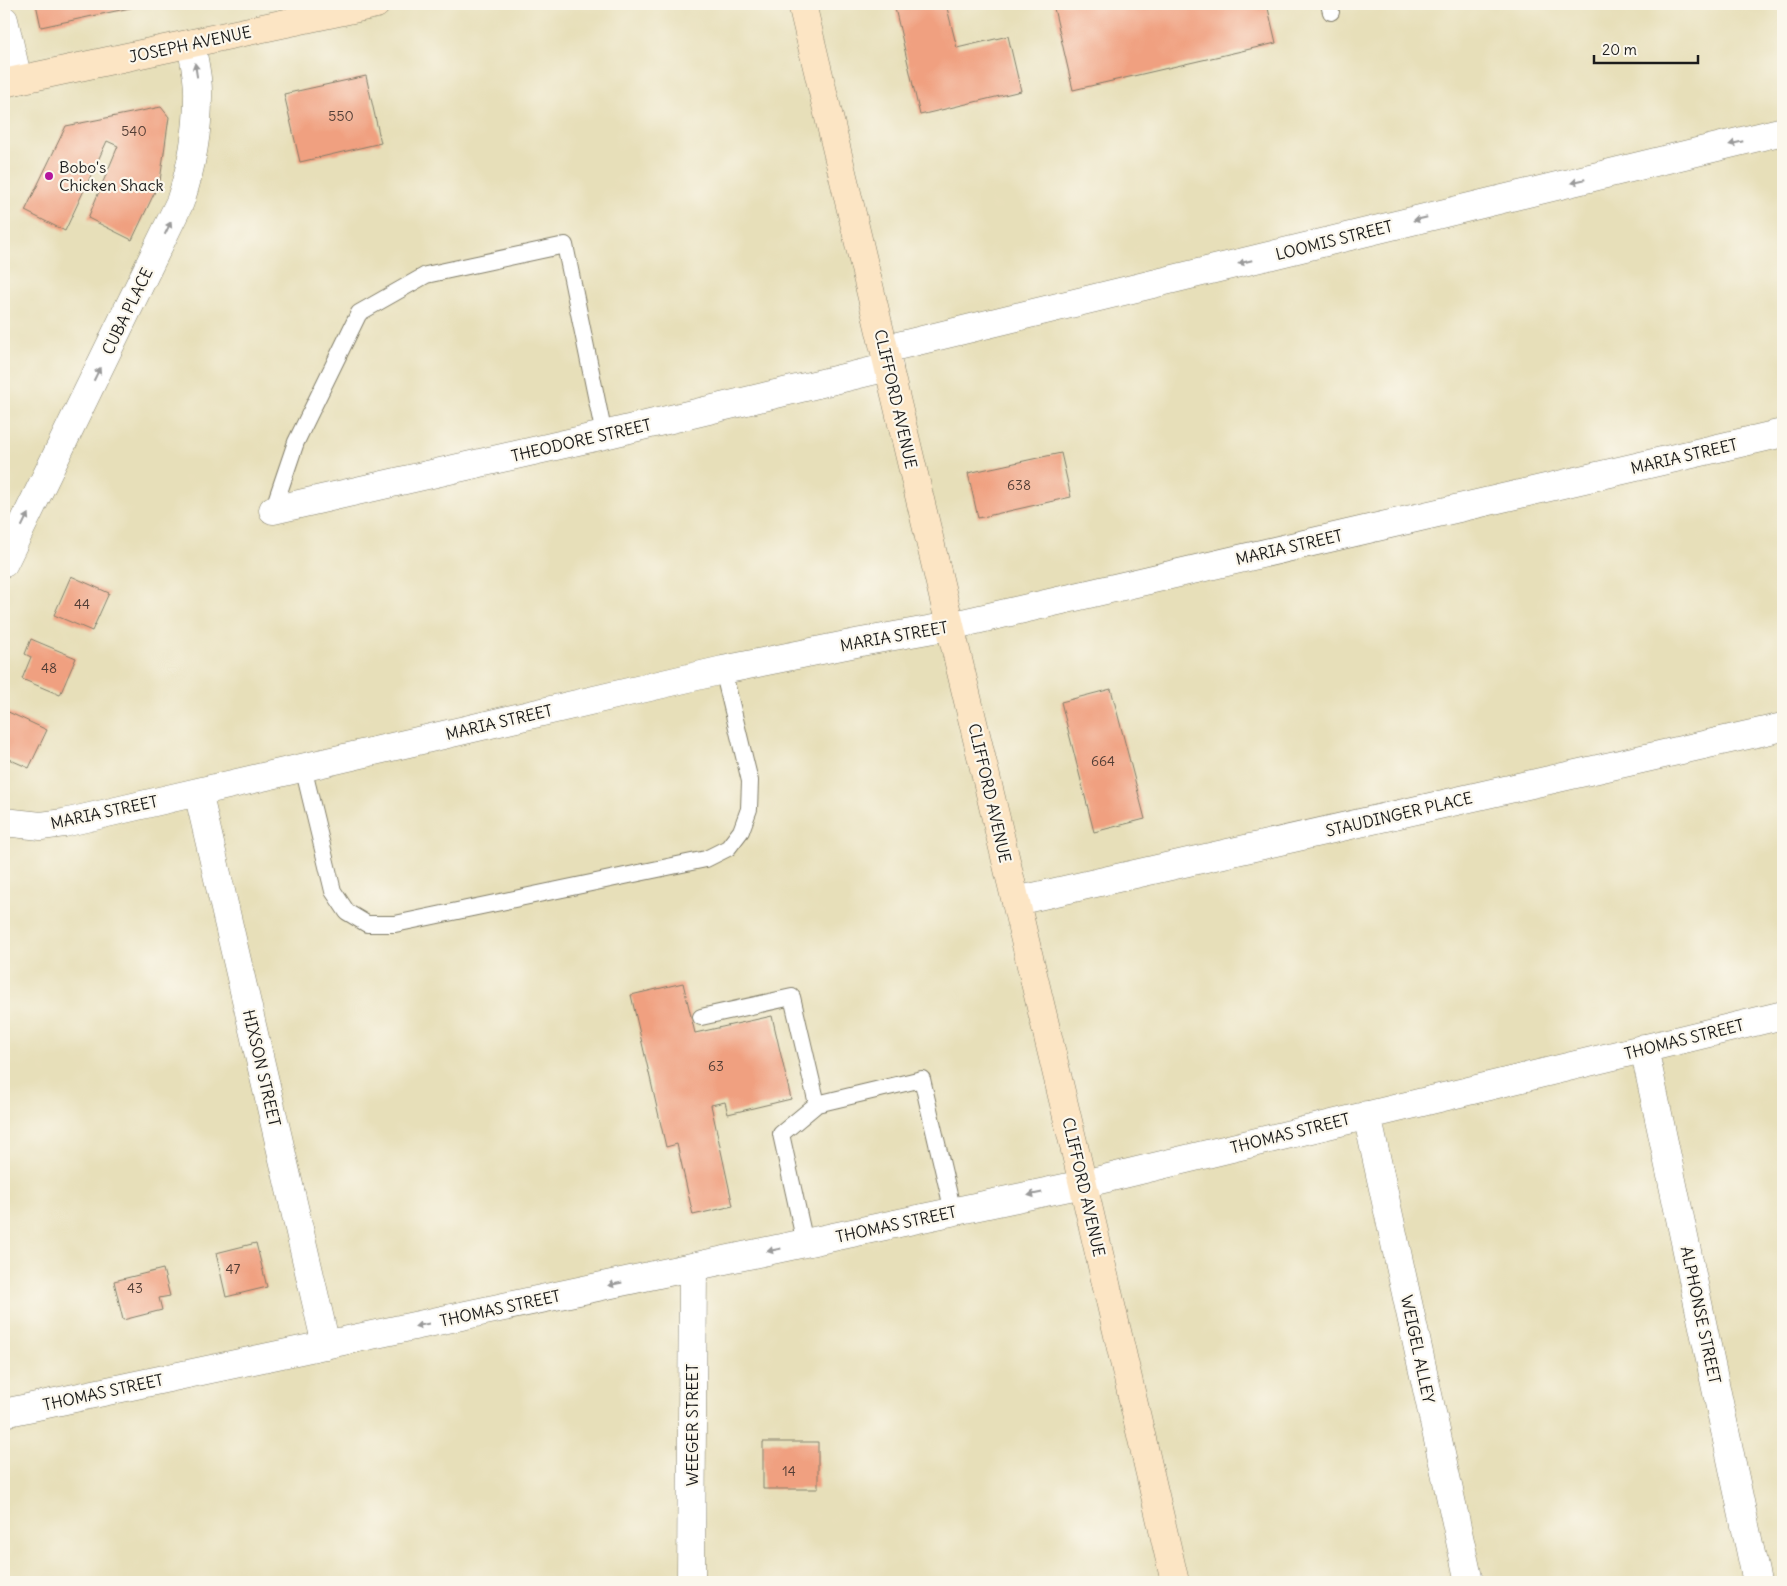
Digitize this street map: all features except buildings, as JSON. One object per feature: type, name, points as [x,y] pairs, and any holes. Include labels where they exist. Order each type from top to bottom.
[{"type":"main road","name":"JOSEPH AVENUE","points":[[11,81],[191,44],[342,7],[376,4]]},
{"type":"main road","name":"CLIFFORD AVENUE","points":[[802,4],[1176,1582]]},
{"type":"street","points":[[4,20],[11,81]]},
{"type":"street","name":"CUBA PLACE","points":[[4,564],[180,202],[194,142],[198,96],[191,44]]},
{"type":"street","name":"LOOMIS STREET","points":[[887,358],[1783,131]]},
{"type":"street","name":"THEODORE STREET","points":[[273,510],[604,435],[887,358]]},
{"type":"street","name":"MARIA STREET","points":[[4,822],[41,826],[64,823],[723,670],[950,626],[1783,433]]},
{"type":"street","name":"STAUDINGER PLACE","points":[[1016,901],[1783,727]]},
{"type":"street","name":"HIXSON STREET","points":[[198,792],[326,1345]]},
{"type":"street","name":"THOMAS STREET","points":[[4,1413],[1083,1184],[1783,1014]]},
{"type":"street","name":"ALPHONSE STREET","points":[[1644,1048],[1757,1582]]},
{"type":"street","name":"WEIGEL ALLEY","points":[[1367,1115],[1469,1582]]},
{"type":"street","name":"WEEGER STREET","points":[[691,1582],[693,1267]]},
{"type":"lane","points":[[273,510],[296,442],[359,313],[426,275],[565,245],[604,435]]},
{"type":"lane","points":[[303,767],[333,891],[347,912],[367,924],[395,924],[706,859],[728,848],[741,831],[749,809],[750,781],[723,670]]},
{"type":"lane","points":[[701,1017],[792,997],[816,1104]]},
{"type":"lane","points":[[805,1243],[781,1134],[816,1104],[922,1079],[953,1212]]},
{"type":"place","name":"Bobo's Chicken Shack","points":[[49,176]]}]
